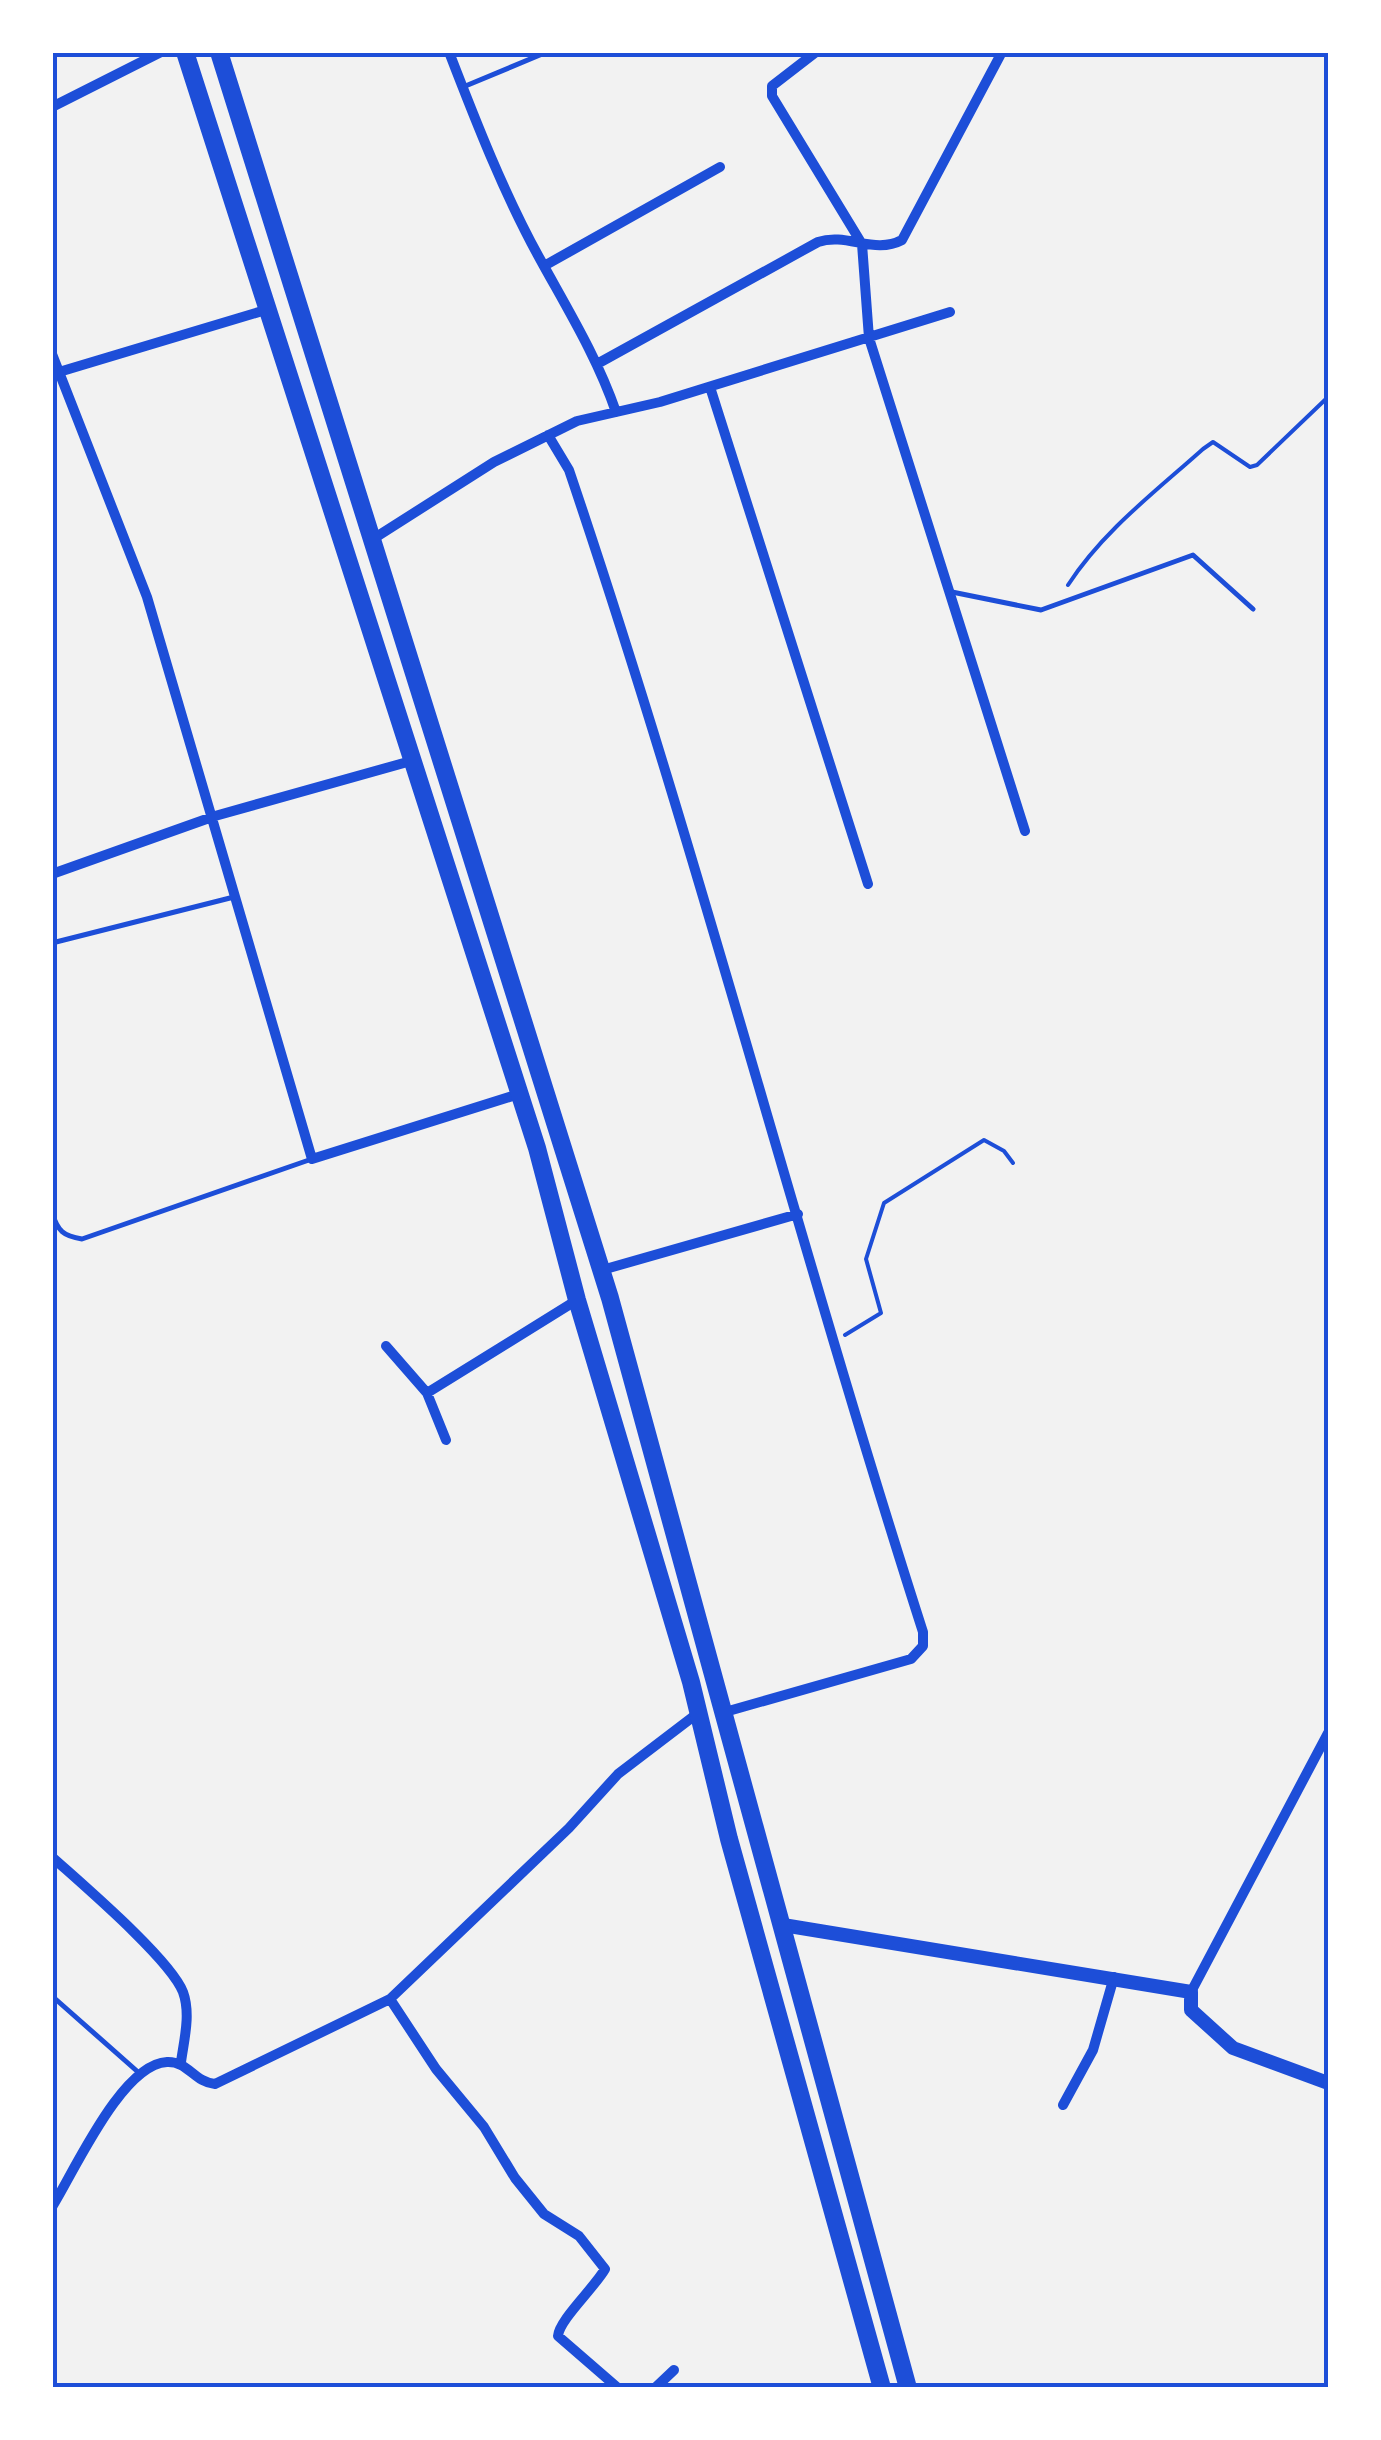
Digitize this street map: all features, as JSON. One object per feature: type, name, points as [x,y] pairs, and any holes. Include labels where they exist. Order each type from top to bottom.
[{"type":"highway","points":[[185,52],[519,1094],[577,1300],[639,1496],[882,2388]]},
{"type":"highway","points":[[219,52],[602,1270],[908,2388]]},
{"type":"highway","points":[[218,160],[249,148]]},
{"type":"street","points":[[52,107],[161,52]]},
{"type":"street","points":[[450,52],[544,266],[597,364],[616,412]]},
{"type":"street","points":[[816,52],[782,74],[772,86],[772,96],[862,244],[869,338],[1025,831]]},
{"type":"street","points":[[597,364],[818,242],[832,237],[890,246],[909,230],[1002,52]]},
{"type":"street","points":[[544,266],[720,167]]},
{"type":"street","points":[[59,372],[269,309]]},
{"type":"street","points":[[373,540],[494,462],[577,421],[710,387],[950,312]]},
{"type":"street","points":[[52,354],[147,597],[312,1159],[519,1094]]},
{"type":"street","points":[[710,387],[868,884]]},
{"type":"street","points":[[548,436],[569,470],[678,806],[772,1141],[798,1214],[923,1632],[923,1646],[912,1659],[725,1712]]},
{"type":"street","points":[[52,874],[214,816],[411,762]]},
{"type":"street","points":[[602,1270],[798,1214]]},
{"type":"street","points":[[427,1393],[577,1300]]},
{"type":"street","points":[[386,1346],[427,1393],[446,1440]]},
{"type":"street","points":[[52,2207],[138,2072],[163,2062],[181,2062],[205,2083],[215,2084],[390,1999],[569,1828],[618,1774],[698,1713]]},
{"type":"street","points":[[1328,1734],[1191,1992],[1191,2010],[1233,2048],[1328,2083]]},
{"type":"street","points":[[52,1857],[116,1915],[183,1991],[187,2018],[181,2062]]},
{"type":"street","points":[[783,1925],[1191,1992]]},
{"type":"street","points":[[1064,2104],[1093,2050],[1114,1977]]},
{"type":"street","points":[[390,1999],[534,2202],[544,2214],[579,2236],[604,2263],[605,2269],[593,2289],[559,2326],[558,2336],[560,2342],[618,2388]]},
{"type":"street","points":[[656,2388],[674,2370]]},
{"type":"street","points":[[1278,2388],[1311,2388]]},
{"type":"lane","points":[[463,87],[547,52]]},
{"type":"lane","points":[[949,591],[1041,610],[1192,555],[1254,610]]},
{"type":"lane","points":[[52,943],[235,897]]},
{"type":"lane","points":[[52,1212],[58,1230],[66,1237],[82,1239],[312,1159]]},
{"type":"lane","points":[[52,1996],[138,2072]]},
{"type":"path","points":[[1054,606],[1085,559],[1202,449],[1214,442],[1221,444],[1250,466],[1256,465],[1328,397]]},
{"type":"path","points":[[834,1340],[880,1312],[866,1259],[884,1203],[984,1140],[1004,1150],[1013,1163]]}]
